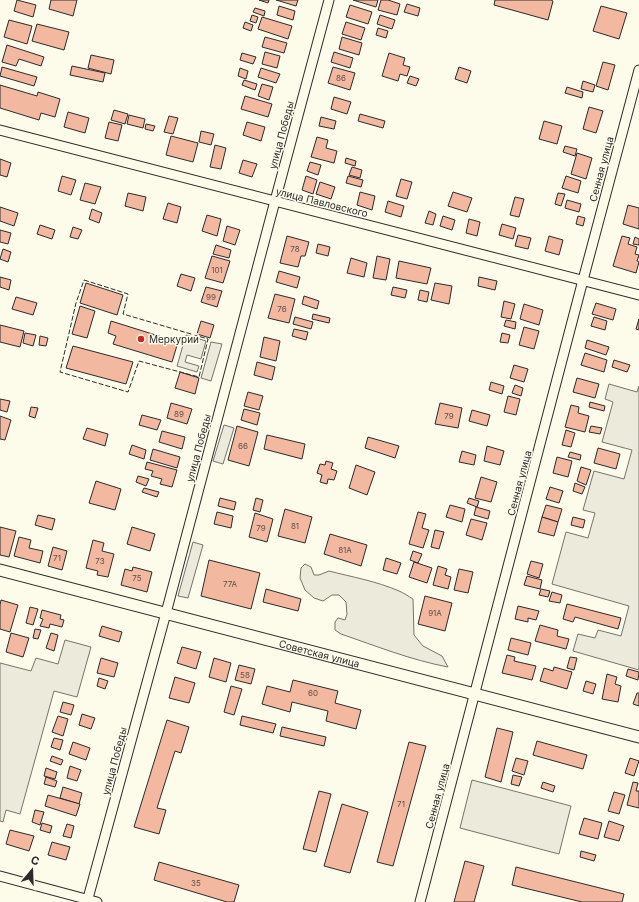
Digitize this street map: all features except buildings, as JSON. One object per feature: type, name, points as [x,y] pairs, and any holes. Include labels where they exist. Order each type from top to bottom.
[{"type":"street","name":"улица Победы","points":[[87,901],[166,613],[329,0]]},
{"type":"street","name":"Сенная улица","points":[[420,902],[639,70]]},
{"type":"street","name":"улица Павловского","points":[[0,130],[639,295]]},
{"type":"street","name":"Советская улица","points":[[0,570],[639,737]]},
{"type":"street","points":[[0,876],[87,901],[97,902]]},
{"type":"shaded area","points":[[186,335],[206,341],[201,359],[187,355],[185,362],[199,366],[197,372],[177,366]]},
{"type":"shaded area","points":[[211,342],[222,344],[211,381],[201,378]]},
{"type":"shaded area","points":[[609,384],[637,392],[639,386],[639,670],[573,651],[578,634],[595,638],[598,630],[621,636],[629,606],[552,584],[566,532],[588,538],[595,513],[583,510],[594,471],[624,479],[632,450],[602,442],[613,402],[605,399]]},
{"type":"shaded area","points":[[224,425],[234,428],[223,464],[213,461]]},
{"type":"shaded area","points":[[193,542],[203,545],[188,598],[178,596]]},
{"type":"shaded area","points":[[305,564],[311,567],[314,575],[319,575],[329,571],[355,577],[390,588],[413,599],[414,635],[423,646],[442,656],[448,667],[421,661],[341,634],[335,630],[335,622],[338,618],[345,620],[347,614],[346,602],[339,595],[332,595],[323,601],[314,598],[305,590],[300,578],[301,568]]},
{"type":"shaded area","points":[[65,640],[91,647],[77,697],[54,691],[20,814],[6,810],[3,822],[0,821],[0,663],[31,671],[36,658],[58,664]]},
{"type":"shaded area","points":[[472,780],[571,806],[559,854],[460,828]]},
{"type":"fence","points":[[84,280],[128,294],[123,314],[208,339],[199,377],[139,361],[128,392],[60,372],[76,303],[84,280]]},
{"type":"place","name":"Меркурий","points":[[141,339]]}]
